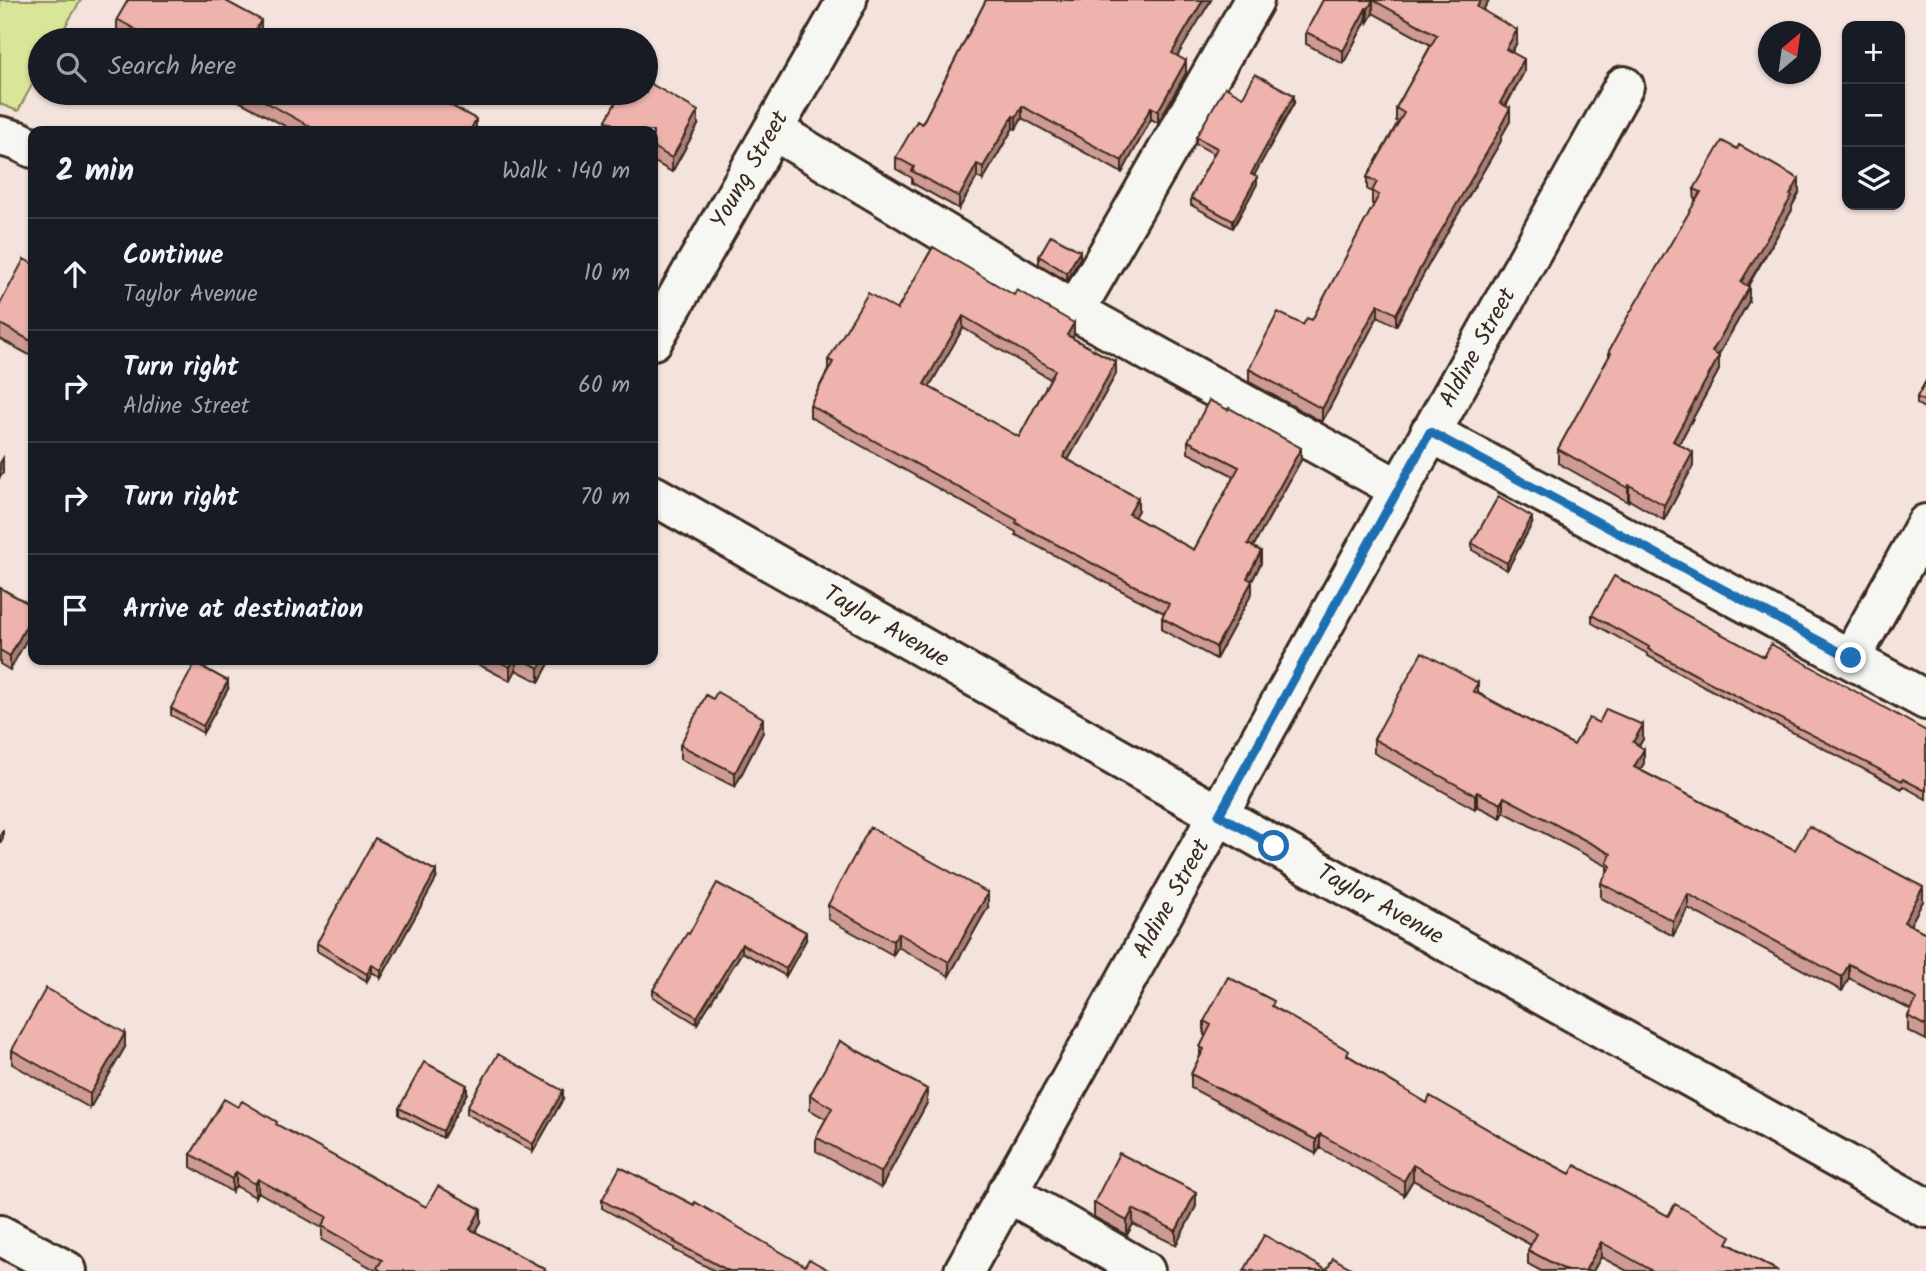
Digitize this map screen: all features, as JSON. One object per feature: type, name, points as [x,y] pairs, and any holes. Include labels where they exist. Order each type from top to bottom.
[{"type":"street","name":"Young Street","points":[[658,331],[847,0]]},
{"type":"street","points":[[1075,311],[1254,0]]},
{"type":"street","name":"Aldine Street","points":[[964,1271],[1624,86]]},
{"type":"street","points":[[773,130],[1075,311],[1399,489]]},
{"type":"street","points":[[0,136],[28,146]]},
{"type":"street","points":[[1430,432],[1926,700]]},
{"type":"street","name":"Taylor Avenue","points":[[658,498],[1219,815],[1926,1208]]},
{"type":"street","points":[[1851,658],[1926,524]]},
{"type":"street","points":[[1007,1192],[1145,1271]]},
{"type":"street","points":[[0,1235],[67,1271]]},
{"type":"green space","points":[[0,0],[81,0],[64,28],[28,28],[28,92],[18,111],[0,104]]},
{"type":"building","points":[[128,0],[224,0],[261,20],[257,28],[133,28],[117,19]]},
{"type":"building","points":[[986,0],[1203,0],[1172,53],[1186,61],[1158,111],[1151,107],[1122,161],[1022,106],[1016,117],[1013,116],[983,167],[977,164],[959,197],[912,171],[914,167],[896,157],[917,121],[922,124]]},
{"type":"building","points":[[1323,0],[1373,0],[1343,51],[1306,32]]},
{"type":"building","points":[[1373,0],[1481,0],[1477,7],[1517,30],[1506,49],[1524,59],[1500,103],[1510,108],[1501,128],[1396,314],[1378,304],[1322,409],[1249,369],[1278,312],[1303,325],[1307,318],[1312,320],[1379,195],[1372,191],[1377,182],[1367,177],[1404,113],[1396,108],[1437,35]]},
{"type":"building","points":[[1255,74],[1294,95],[1251,174],[1257,177],[1233,221],[1191,198],[1217,148],[1196,137],[1225,87],[1243,97]]},
{"type":"building","points":[[658,88],[698,111],[672,158],[658,150],[658,126],[616,126],[606,120],[614,105],[658,105]]},
{"type":"building","points":[[271,105],[450,105],[476,119],[472,126],[309,126]]},
{"type":"building","points":[[1722,141],[1737,149],[1739,145],[1799,179],[1790,195],[1792,196],[1741,282],[1749,287],[1712,352],[1719,356],[1673,441],[1693,452],[1664,505],[1558,449],[1611,353],[1609,351],[1628,316],[1701,192],[1694,189]]},
{"type":"building","points":[[1051,235],[1080,251],[1067,273],[1039,256]]},
{"type":"building","points":[[933,247],[1014,295],[1017,290],[1074,323],[1067,335],[1116,362],[1063,457],[1138,498],[1129,514],[1194,550],[1239,467],[1188,441],[1209,400],[1228,410],[1229,408],[1301,448],[1248,544],[1261,551],[1247,578],[1252,581],[1216,647],[1162,618],[1169,604],[1016,523],[1017,520],[810,405],[833,362],[828,360],[868,293],[897,310]],"holes":[[[963,316],[1055,370],[1019,437],[924,384]]]},
{"type":"building","points":[[24,259],[28,261],[28,339],[0,324],[0,304]]},
{"type":"building","points":[[1926,381],[1926,402],[1917,397]]},
{"type":"building","points":[[1498,497],[1532,517],[1507,563],[1472,543]]},
{"type":"building","points":[[1614,576],[1764,657],[1771,644],[1926,731],[1926,791],[1709,682],[1592,615]]},
{"type":"building","points":[[0,588],[28,603],[28,622],[10,656],[0,650]]},
{"type":"building","points":[[1422,652],[1478,683],[1473,691],[1574,745],[1589,718],[1599,723],[1606,709],[1643,725],[1633,742],[1644,749],[1634,767],[1795,850],[1809,826],[1923,887],[1904,922],[1926,933],[1926,1026],[1908,1016],[1917,999],[1849,964],[1842,977],[1688,894],[1673,921],[1601,883],[1611,866],[1607,863],[1611,854],[1504,797],[1501,804],[1477,792],[1475,795],[1374,739]]},
{"type":"building","points":[[194,665],[228,681],[203,726],[171,708]]},
{"type":"building","points":[[717,692],[763,718],[735,773],[680,745],[706,695],[713,699]]},
{"type":"building","points":[[870,827],[988,893],[949,962],[898,933],[893,941],[828,905]]},
{"type":"building","points":[[375,838],[436,871],[381,970],[372,965],[367,974],[317,943]]},
{"type":"building","points":[[717,883],[806,932],[786,969],[742,944],[697,1017],[653,990],[687,933],[689,934]]},
{"type":"building","points":[[1228,977],[1274,1001],[1272,1006],[1349,1051],[1347,1055],[1427,1103],[1430,1096],[1570,1174],[1575,1165],[1668,1216],[1675,1204],[1731,1236],[1727,1243],[1778,1271],[1653,1271],[1601,1242],[1585,1271],[1567,1271],[1528,1250],[1537,1234],[1413,1165],[1404,1181],[1320,1134],[1316,1140],[1191,1074],[1204,1049],[1200,1047],[1211,1025],[1204,1021]]},
{"type":"building","points":[[46,988],[125,1033],[90,1094],[12,1050]]},
{"type":"building","points":[[840,1041],[927,1089],[881,1173],[816,1137],[832,1108],[810,1095]]},
{"type":"building","points":[[498,1054],[563,1091],[533,1144],[467,1107]]},
{"type":"building","points":[[424,1062],[467,1085],[443,1131],[399,1108]]},
{"type":"building","points":[[224,1099],[238,1107],[242,1101],[277,1122],[276,1124],[426,1207],[438,1186],[481,1209],[470,1229],[545,1269],[544,1271],[379,1271],[377,1268],[382,1260],[322,1226],[327,1217],[258,1179],[255,1184],[236,1172],[232,1179],[191,1154]]},
{"type":"building","points":[[1119,1153],[1196,1192],[1176,1231],[1133,1209],[1127,1221],[1094,1203]]},
{"type":"building","points":[[620,1167],[694,1205],[695,1202],[805,1266],[809,1259],[830,1271],[729,1271],[602,1200]]},
{"type":"building","points":[[1264,1235],[1327,1270],[1333,1258],[1356,1271],[1244,1271]]},
{"type":"route","points":[[1274,846],[1219,815],[1430,432],[1851,658]]}]
